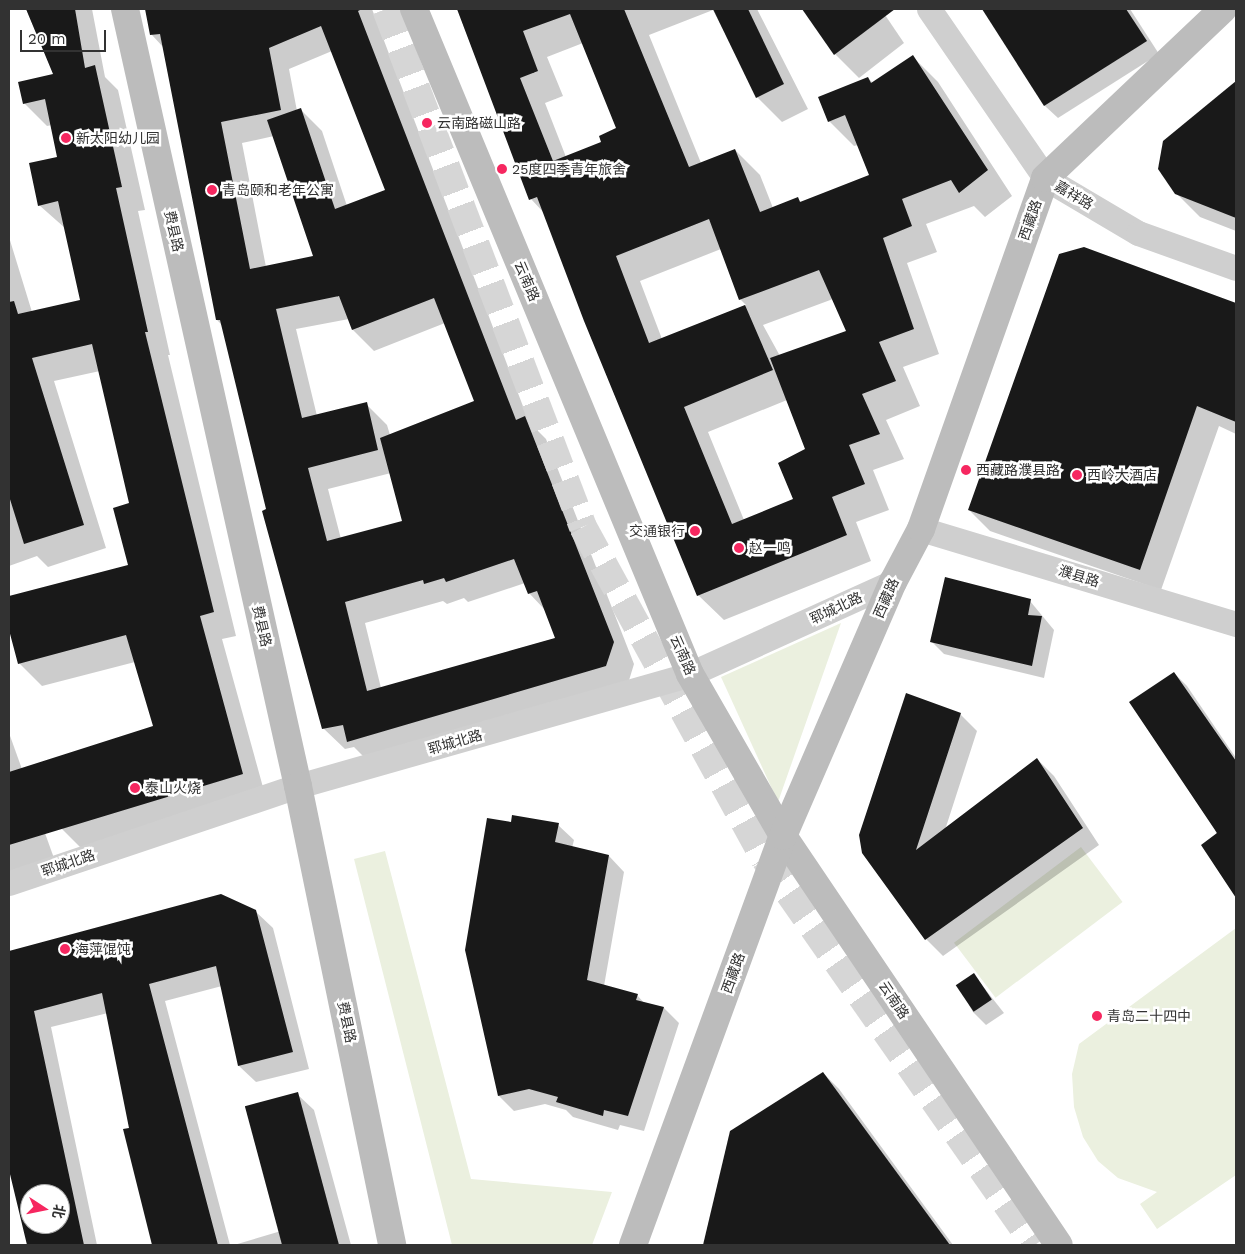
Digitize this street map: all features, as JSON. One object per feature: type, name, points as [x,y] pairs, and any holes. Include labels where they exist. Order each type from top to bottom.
[{"type":"street","name":"费县路","points":[[125,9],[298,786],[392,1245]]},
{"type":"street","name":"云南路","points":[[414,9],[690,674],[783,836],[1059,1245]]},
{"type":"street","name":"嘉祥路","points":[[929,9],[1045,178],[1138,233],[1236,268]]},
{"type":"street","name":"西藏路","points":[[633,1245],[783,836],[893,582],[922,529],[1045,178],[1223,9]]},
{"type":"street","name":"濮县路","points":[[922,529],[1236,624]]},
{"type":"street","name":"郓城北路","points":[[9,883],[298,786],[690,674],[893,582]]},
{"type":"green space","points":[[841,623],[778,802],[721,677]]},
{"type":"green space","points":[[1081,847],[1123,902],[996,998],[954,943]]},
{"type":"green space","points":[[385,851],[471,1179],[612,1192],[592,1245],[452,1245],[354,859]]},
{"type":"green space","points":[[1236,928],[1236,1175],[1157,1229],[1140,1204],[1157,1192],[1118,1178],[1098,1161],[1083,1137],[1074,1107],[1072,1074],[1079,1044]]},
{"type":"building","points":[[26,9],[75,9],[85,68],[95,65],[122,187],[116,188],[148,332],[145,332],[214,612],[200,616],[243,774],[9,845],[9,772],[153,726],[126,635],[18,664],[9,630],[9,596],[128,565],[113,508],[129,503],[92,344],[32,358],[84,525],[24,544],[9,496],[9,302],[14,301],[18,314],[80,300],[58,201],[38,206],[29,163],[57,157],[45,99],[23,104],[18,82],[53,74]]},
{"type":"building","points":[[145,9],[362,9],[358,11],[516,420],[525,416],[614,642],[606,666],[347,742],[343,725],[322,729],[262,511],[266,509],[220,320],[216,320],[160,34],[150,35]],"holes":[[[321,26],[385,190],[335,209],[301,108],[267,120],[313,256],[250,269],[221,122],[281,110],[269,48]],[[339,296],[352,330],[434,298],[474,401],[380,438],[402,521],[327,541],[308,468],[378,450],[367,402],[302,418],[276,309]],[[514,559],[528,594],[537,591],[555,638],[367,691],[345,602],[423,580],[424,584],[444,578],[446,582]]]},
{"type":"building","points":[[457,9],[624,9],[689,167],[735,149],[760,212],[798,197],[800,202],[869,175],[845,115],[828,122],[818,97],[868,77],[871,83],[913,55],[988,170],[959,193],[951,180],[902,199],[912,226],[883,238],[914,329],[879,342],[896,381],[862,394],[880,434],[849,445],[865,484],[832,497],[847,535],[697,596],[584,321],[537,197],[529,200]],"holes":[[[570,14],[616,128],[599,136],[601,142],[553,161],[520,78],[538,71],[523,31]],[[709,219],[739,300],[819,270],[846,331],[770,358],[805,449],[778,463],[793,499],[732,524],[684,407],[773,370],[745,305],[649,343],[616,256]]]},
{"type":"building","points":[[713,9],[748,9],[784,84],[756,98]]},
{"type":"building","points":[[802,9],[895,9],[834,55]]},
{"type":"building","points":[[982,9],[1126,9],[1147,41],[1044,106]]},
{"type":"building","points":[[1236,81],[1236,218],[1175,194],[1158,169],[1163,141]]},
{"type":"building","points":[[1084,247],[1236,303],[1236,422],[1197,406],[1140,570],[968,510],[1059,254]]},
{"type":"building","points":[[945,577],[1031,599],[1028,615],[1042,616],[1032,666],[930,642]]},
{"type":"building","points":[[1174,672],[1236,761],[1236,898],[1201,845],[1217,833],[1129,702]]},
{"type":"building","points":[[906,693],[961,713],[916,850],[1037,758],[1083,828],[925,940],[862,853],[859,835]]},
{"type":"building","points":[[512,815],[559,823],[555,842],[609,855],[587,980],[638,994],[636,1000],[664,1007],[628,1116],[604,1110],[603,1116],[556,1102],[558,1097],[529,1089],[498,1096],[465,950],[487,818],[511,822]]},
{"type":"building","points":[[221,894],[256,910],[293,1052],[238,1066],[216,966],[149,984],[218,1245],[152,1245],[123,1129],[129,1128],[102,993],[34,1011],[84,1245],[27,1245],[24,1234],[70,1234],[70,1184],[20,1184],[20,1216],[9,1170],[9,951]]},
{"type":"building","points":[[974,973],[992,1000],[974,1012],[956,985]]},
{"type":"building","points":[[823,1072],[950,1245],[703,1245],[730,1131]]},
{"type":"building","points":[[298,1092],[339,1245],[282,1245],[245,1106]]},
{"type":"tunnel","points":[[386,9],[583,527],[765,859],[1035,1245]]},
{"type":"place","name":"云南路磁山路","points":[[427,123]]},
{"type":"place","name":"新太阳幼儿园","points":[[66,138]]},
{"type":"place","name":"25度四季青年旅舍","points":[[502,169]]},
{"type":"place","name":"青岛颐和老年公寓","points":[[212,190]]},
{"type":"place","name":"西藏路濮县路","points":[[966,470]]},
{"type":"place","name":"西岭大酒店","points":[[1077,475]]},
{"type":"place","name":"交通银行","points":[[695,531]]},
{"type":"place","name":"赵一鸣","points":[[739,548]]},
{"type":"place","name":"泰山火烧","points":[[135,788]]},
{"type":"place","name":"海萍馄饨","points":[[65,949]]},
{"type":"place","name":"青岛二十四中","points":[[1097,1016]]}]
